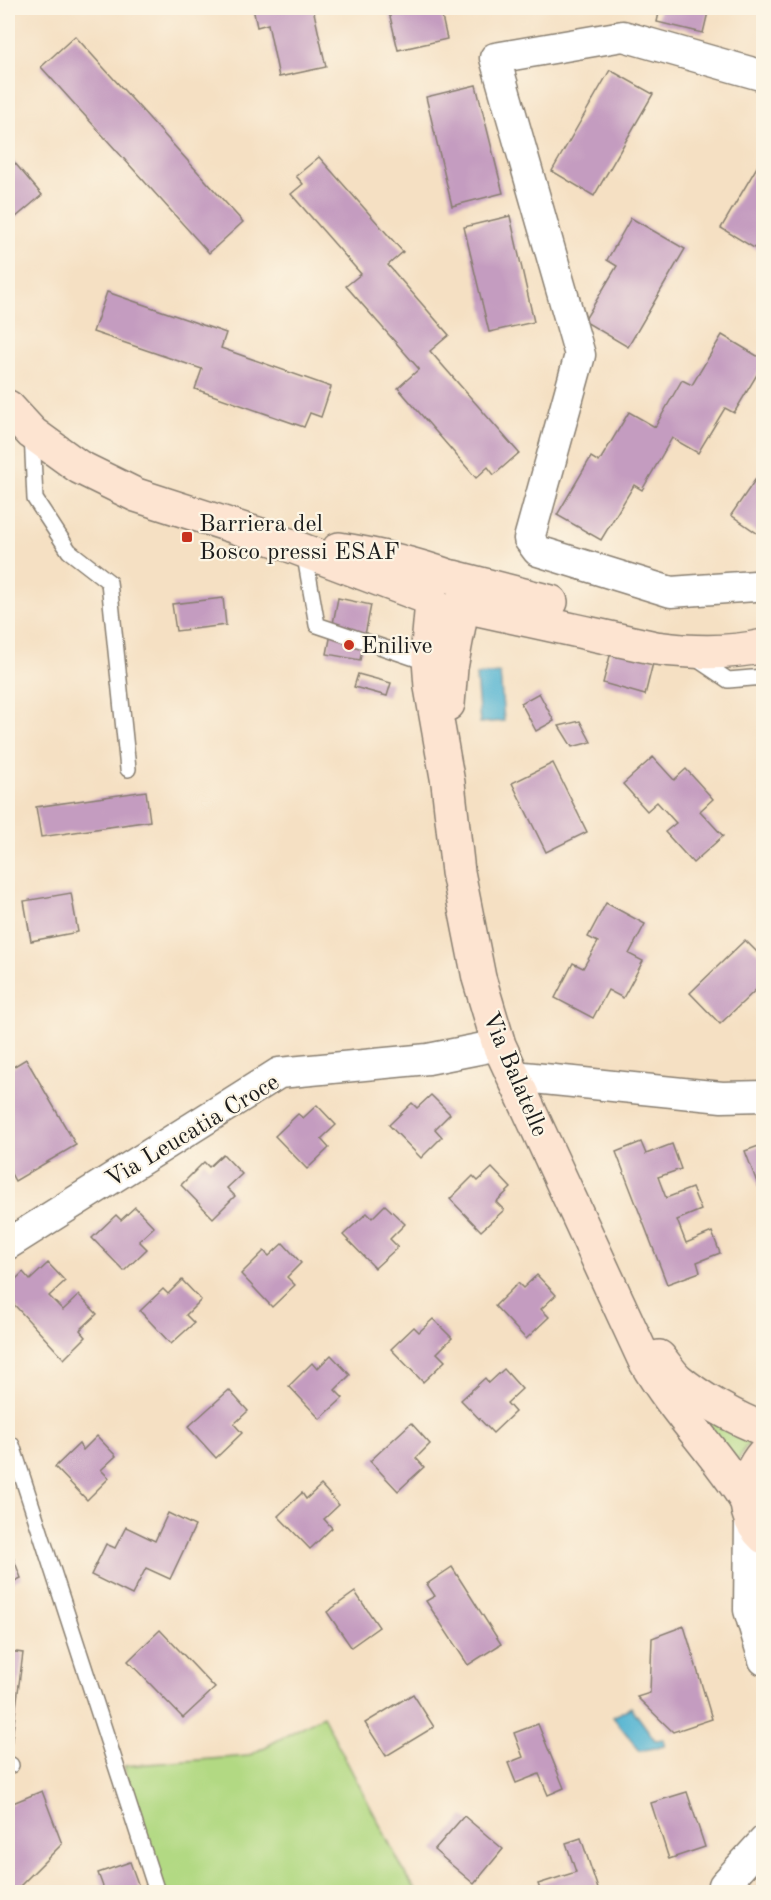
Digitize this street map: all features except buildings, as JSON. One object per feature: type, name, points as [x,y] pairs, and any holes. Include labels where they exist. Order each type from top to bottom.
[{"type":"main road","points":[[8,407],[32,433],[79,467],[136,495],[499,613],[656,648],[686,652],[720,653],[764,646]]},
{"type":"main road","points":[[273,539],[372,554],[415,564],[438,592],[688,632],[719,633],[740,630],[764,622]]},
{"type":"main road","name":"Via Balatelle","points":[[438,592],[436,659],[431,687],[448,783],[458,872],[479,978],[499,1045],[625,1316]]},
{"type":"main road","points":[[436,659],[464,640],[483,619],[499,613]]},
{"type":"main road","points":[[625,1316],[677,1378],[707,1400],[754,1426],[764,1429]]},
{"type":"main road","points":[[625,1316],[658,1384],[735,1482],[753,1519]]},
{"type":"main road","points":[[753,1519],[747,1483],[753,1468],[764,1453]]},
{"type":"street","points":[[755,586],[671,592],[538,551],[529,539],[580,355],[495,58],[622,36],[764,76]]},
{"type":"street","name":"Via Leucatia Croce","points":[[8,1244],[279,1073],[428,1059],[499,1045]]},
{"type":"street","points":[[514,1076],[722,1097],[764,1095]]},
{"type":"street","points":[[753,1519],[749,1610],[762,1656]]},
{"type":"street","points":[[762,1656],[761,1616],[764,1606]]},
{"type":"street","points":[[722,1893],[724,1885],[764,1841]]},
{"type":"lane","points":[[32,433],[35,499],[69,551],[109,582],[128,769]]},
{"type":"lane","points":[[304,551],[317,625],[436,659]]},
{"type":"lane","points":[[686,652],[728,680],[764,677]]},
{"type":"lane","points":[[8,1446],[12,1445],[157,1893]]},
{"type":"green space","points":[[689,1405],[755,1439],[745,1448],[737,1463]]},
{"type":"green space","points":[[323,1716],[407,1877],[418,1892],[162,1892],[124,1766],[248,1756]]},
{"type":"water","points":[[500,673],[504,721],[480,723],[476,675]]},
{"type":"water","points":[[631,1707],[655,1740],[664,1739],[665,1746],[640,1751],[613,1717]]},
{"type":"place","name":"Barriera del Bosco pressi ESAF","points":[[187,537]]},
{"type":"place","name":"Enilive","points":[[349,645]]}]
